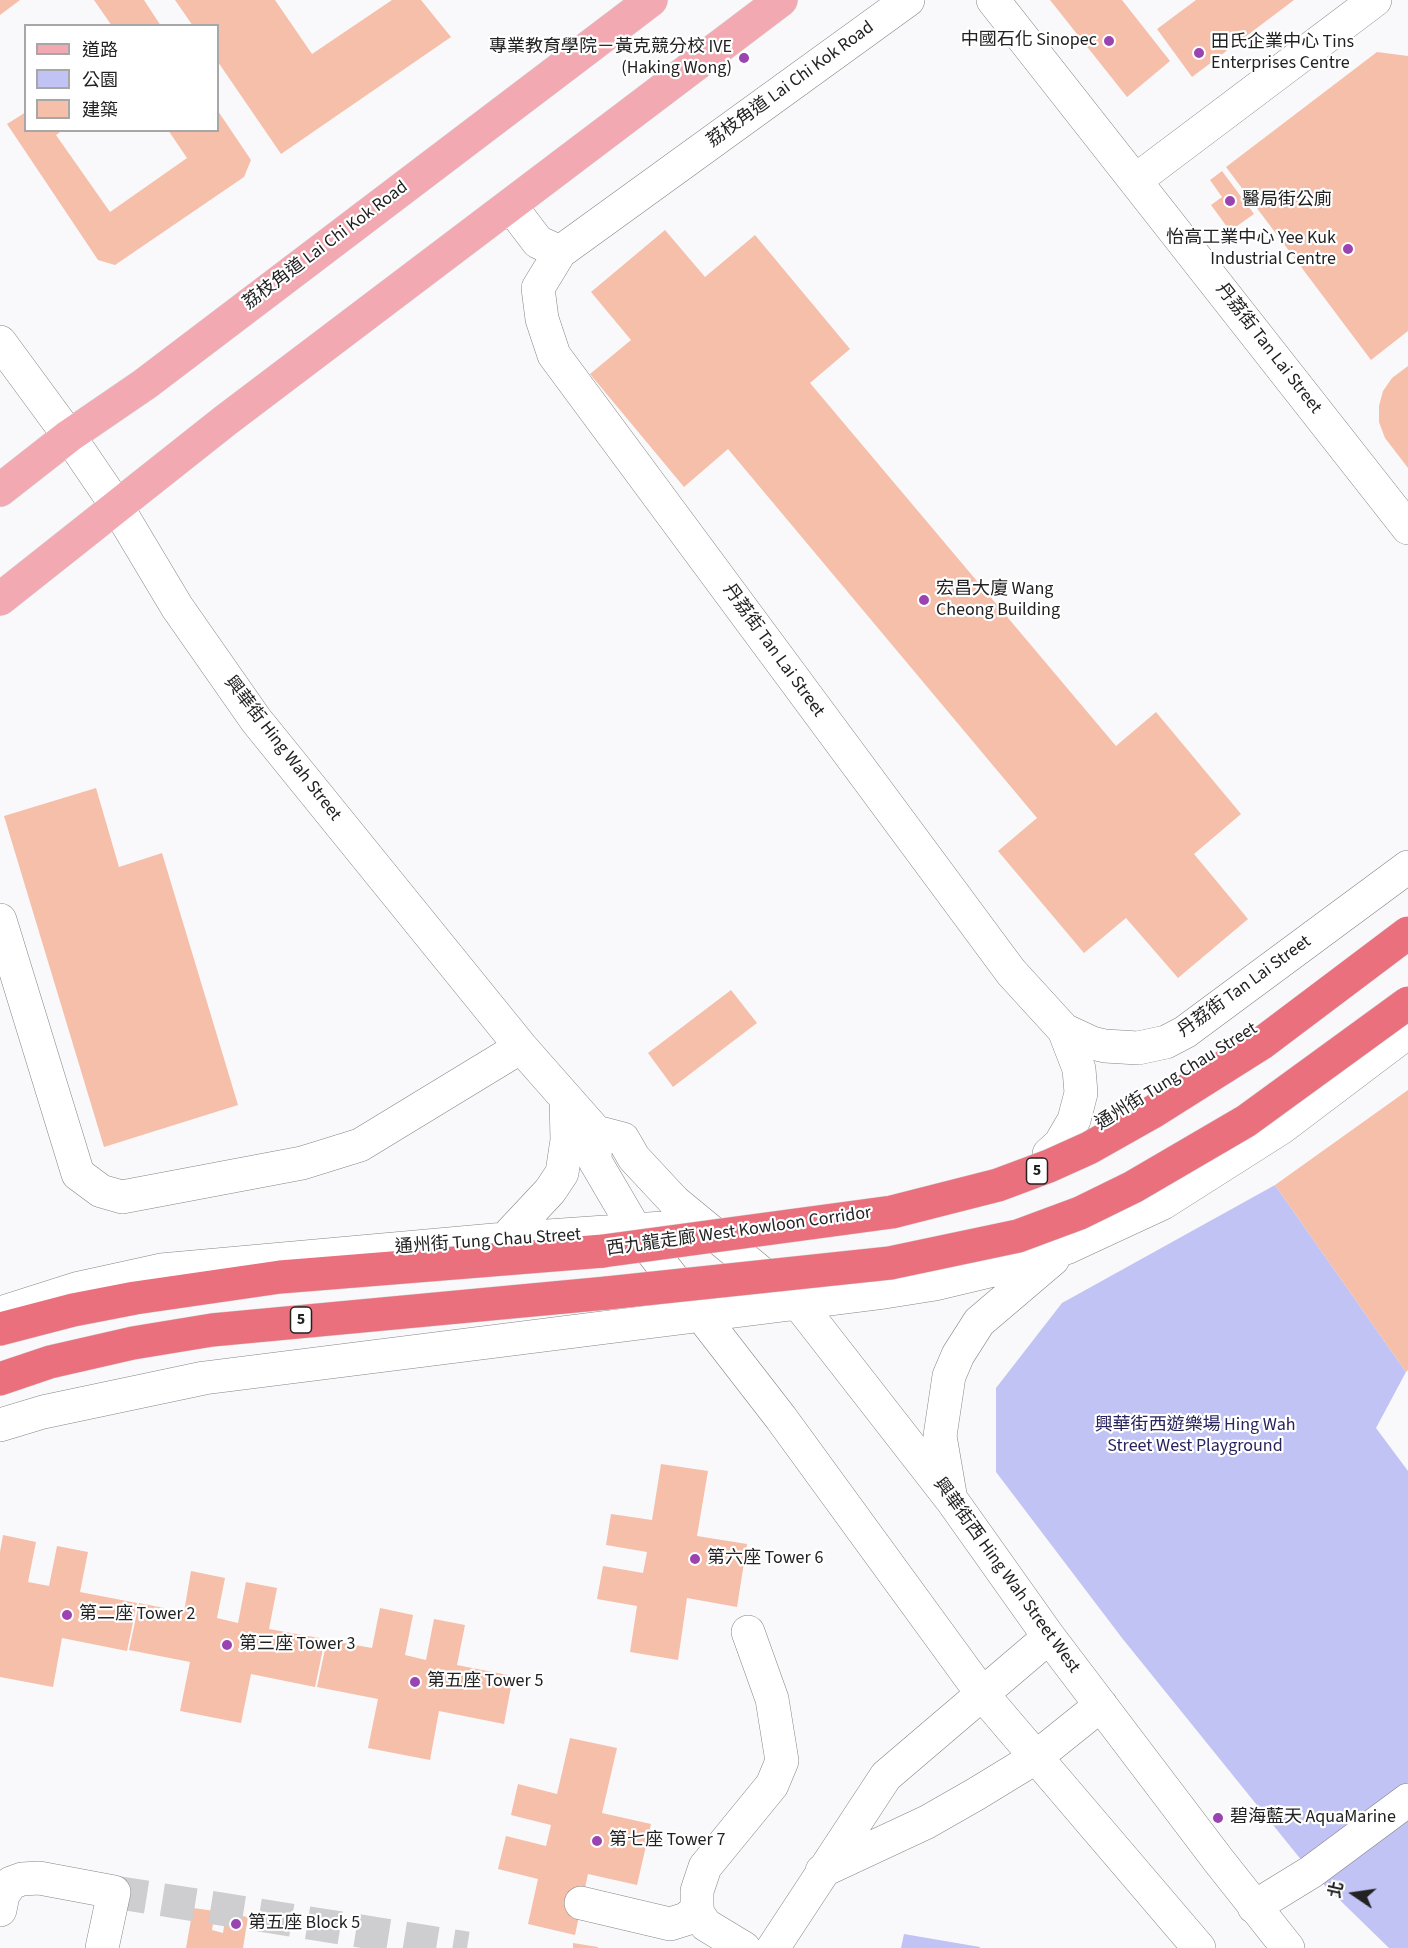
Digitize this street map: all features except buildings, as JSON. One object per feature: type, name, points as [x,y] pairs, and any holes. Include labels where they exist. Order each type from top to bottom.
[{"type":"highway","name":"西九龍走廊 West Kowloon Corridor","points":[[0,1329],[73,1310],[135,1298],[269,1279],[613,1250],[830,1222],[892,1212],[998,1185],[1089,1148],[1180,1095],[1262,1043],[1408,933]]},
{"type":"highway","name":"5","points":[[0,1379],[71,1357],[212,1330],[836,1270],[946,1253],[1018,1236],[1080,1214],[1133,1187],[1246,1122],[1408,1004]]},
{"type":"main road","name":"荔枝角道 Lai Chi Kok Road","points":[[0,490],[69,436],[145,384],[651,0]]},
{"type":"main road","points":[[0,599],[116,506],[781,0]]},
{"type":"street","name":"荔枝角道 Lai Chi Kok Road","points":[[560,252],[908,0]]},
{"type":"street","name":"丹荔街 Tan Lai Street","points":[[993,0],[1408,528]]},
{"type":"street","points":[[1136,180],[1375,0]]},
{"type":"street","points":[[503,212],[516,213],[538,242],[560,252]]},
{"type":"street","name":"丹荔街 Tan Lai Street","points":[[560,252],[538,288],[542,319],[554,355],[1011,972],[1064,1030],[1079,1069],[1080,1100],[1060,1144],[1049,1154]]},
{"type":"street","name":"興華街 Hing Wah Street","points":[[0,342],[69,436],[116,506],[177,607],[256,720],[521,1047],[596,1132]]},
{"type":"street","name":"丹荔街 Tan Lai Street","points":[[1064,1030],[1092,1043],[1105,1046],[1138,1048],[1166,1042],[1185,1032],[1408,867]]},
{"type":"street","points":[[0,920],[78,1174],[101,1191],[122,1197],[302,1163],[360,1145],[521,1047]]},
{"type":"street","name":"通州街 Tung Chau Street","points":[[0,1312],[80,1288],[161,1270],[505,1239],[636,1231],[704,1224],[865,1203],[978,1179],[1049,1154],[1146,1101],[1408,920]]},
{"type":"street","points":[[0,1425],[43,1412],[204,1378],[799,1304],[935,1284],[1019,1264],[1066,1248],[1163,1203],[1290,1122],[1408,1032]]},
{"type":"street","points":[[505,1239],[550,1191],[562,1173],[567,1140],[566,1098]]},
{"type":"street","points":[[704,1224],[675,1202],[634,1158],[624,1139],[596,1132],[595,1161],[636,1231],[781,1418],[982,1695],[1198,1948]]},
{"type":"street","name":"興華街西 Hing Wah Street West","points":[[704,1224],[799,1304],[951,1498],[1049,1638],[1254,1907],[1288,1948]]},
{"type":"street","points":[[951,1498],[940,1436],[949,1376],[958,1355],[979,1322],[1066,1248]]},
{"type":"street","points":[[744,1948],[706,1925],[697,1910],[697,1891],[705,1867],[772,1785],[782,1761],[772,1699],[748,1632]]},
{"type":"street","points":[[773,1948],[886,1776],[1049,1638]]},
{"type":"street","points":[[822,1871],[927,1822],[1035,1758],[1101,1705]]},
{"type":"street","points":[[1254,1907],[1311,1872],[1408,1800]]},
{"type":"street","points":[[0,1910],[3,1894],[11,1883],[22,1879],[39,1878],[114,1892],[102,1948]]},
{"type":"street","points":[[581,1903],[670,1923],[686,1919],[697,1910]]},
{"type":"green space","name":"興華街西遊樂場 Hing Wah Street West Playground","points":[[1275,1185],[1406,1372],[1376,1428],[1408,1471],[1408,1948],[1389,1948],[1311,1872],[1122,1638],[996,1472],[996,1388],[1062,1303]]},
{"type":"green space","points":[[904,1934],[980,1947],[980,1948],[901,1948]]},
{"type":"tunnel","points":[[114,1892],[467,1948]]},
{"type":"place","name":"中國石化 Sinopec","points":[[1109,41]]},
{"type":"place","name":"田氏企業中心 Tins Enterprises Centre","points":[[1199,53]]},
{"type":"place","name":"專業教育學院－黃克競分校 IVE (Haking Wong)","points":[[744,58]]},
{"type":"place","name":"醫局街公廁","points":[[1230,201]]},
{"type":"place","name":"怡高工業中心 Yee Kuk Industrial Centre","points":[[1348,249]]},
{"type":"place","name":"宏昌大廈 Wang Cheong Building","points":[[924,600]]},
{"type":"place","name":"第六座 Tower 6","points":[[695,1559]]},
{"type":"place","name":"第二座 Tower 2","points":[[67,1615]]},
{"type":"place","name":"第三座 Tower 3","points":[[227,1645]]},
{"type":"place","name":"第五座 Tower 5","points":[[415,1682]]},
{"type":"place","name":"碧海藍天 AquaMarine","points":[[1218,1818]]},
{"type":"place","name":"第七座 Tower 7","points":[[597,1841]]},
{"type":"place","name":"第五座 Block 5","points":[[236,1924]]}]
